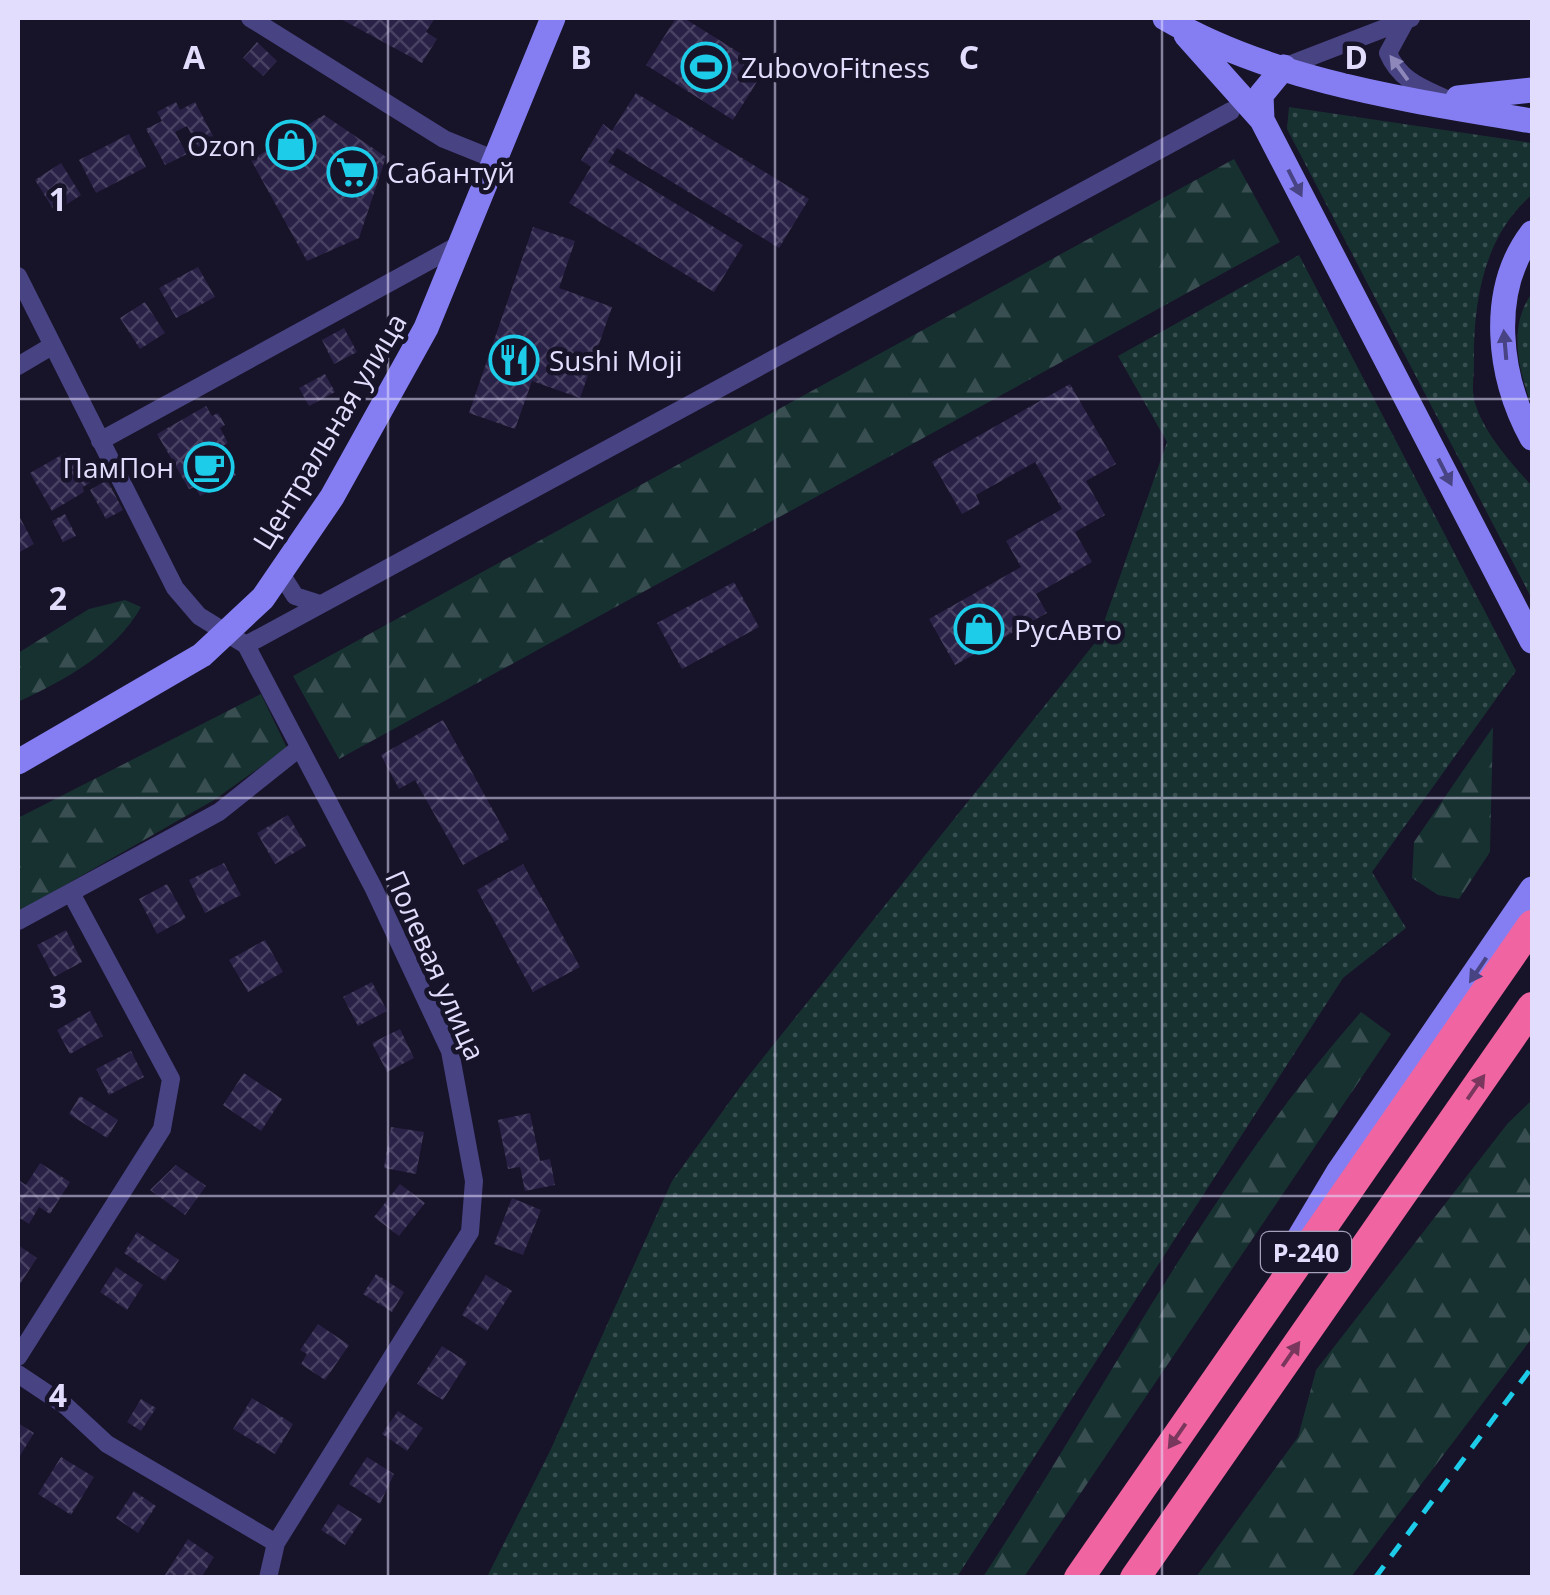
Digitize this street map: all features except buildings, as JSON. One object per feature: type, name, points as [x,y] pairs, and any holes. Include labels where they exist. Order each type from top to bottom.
[{"type":"highway","name":"Р-240","points":[[1079,1578],[1532,926]]},
{"type":"highway","name":"Р-240","points":[[1135,1578],[1532,1007]]},
{"type":"main road","name":"Центральная улица","points":[[18,762],[202,654],[237,639],[391,397],[462,243],[553,18]]},
{"type":"main road","points":[[1170,21],[1284,68],[1401,98],[1532,120]]},
{"type":"main road","points":[[1170,21],[1262,120],[1532,641]]},
{"type":"main road","points":[[1262,120],[1261,95],[1284,68]]},
{"type":"main road","points":[[1401,98],[1444,99],[1532,90]]},
{"type":"main road","points":[[1532,233],[1509,275],[1503,331],[1513,395],[1532,438]]},
{"type":"main road","points":[[1213,1385],[1339,1172],[1532,889]]},
{"type":"street","points":[[250,18],[444,139],[496,160]]},
{"type":"street","points":[[1284,68],[1409,19]]},
{"type":"street","points":[[1409,19],[1388,53],[1393,66],[1408,81],[1444,99]]},
{"type":"street","points":[[18,276],[50,348],[174,588],[199,616],[237,639],[320,604],[1230,110]]},
{"type":"street","points":[[100,441],[462,243]]},
{"type":"street","points":[[18,366],[50,348]]},
{"type":"street","points":[[280,572],[295,596],[320,604]]},
{"type":"street","name":"Полевая улица","points":[[237,639],[373,887],[450,1052],[474,1180],[470,1232],[276,1543],[268,1578]]},
{"type":"street","points":[[18,922],[219,812],[298,749]]},
{"type":"street","points":[[18,1356],[162,1128],[171,1080],[71,893]]},
{"type":"street","points":[[18,1374],[66,1406],[107,1444],[276,1543]]},
{"type":"green space","points":[[1289,107],[1532,143],[1532,195],[1502,230],[1484,272],[1476,318],[1473,389],[1485,426],[1532,486],[1532,599],[1287,129]]},
{"type":"green space","points":[[1234,159],[1280,242],[339,759],[293,676]]},
{"type":"green space","points":[[1299,255],[1516,671],[1372,872],[1406,928],[1343,978],[957,1577],[487,1577],[550,1451],[672,1181],[746,1079],[1098,639],[1167,442],[1118,356]]},
{"type":"green space","points":[[1532,293],[1532,407],[1520,364],[1518,335],[1524,306]]},
{"type":"green space","points":[[125,600],[141,607],[117,638],[71,674],[18,702],[18,653],[89,609]]},
{"type":"green space","points":[[261,694],[287,748],[214,800],[18,912],[18,818]]},
{"type":"green space","points":[[1493,727],[1490,852],[1459,899],[1438,895],[1412,878],[1414,842]]},
{"type":"green space","points":[[1361,1012],[1391,1034],[1024,1577],[983,1577],[1208,1215],[1307,1077]]},
{"type":"green space","points":[[1532,1100],[1532,1338],[1351,1577],[1196,1577],[1298,1437],[1316,1370],[1508,1123]]},
{"type":"railway","points":[[1375,1578],[1532,1367]]},
{"type":"place","name":"ZubovoFitness","points":[[706,67]]},
{"type":"place","name":"Ozon","points":[[291,145]]},
{"type":"place","name":"Сабантуй","points":[[352,172]]},
{"type":"place","name":"Sushi Moji","points":[[514,360]]},
{"type":"place","name":"ПамПон","points":[[209,467]]},
{"type":"place","name":"РусАвто","points":[[979,629]]}]
